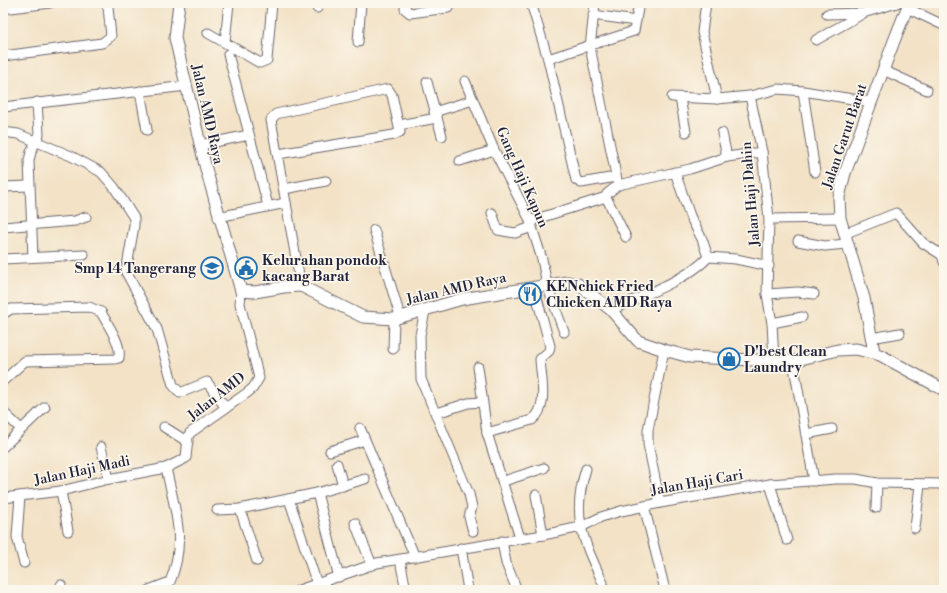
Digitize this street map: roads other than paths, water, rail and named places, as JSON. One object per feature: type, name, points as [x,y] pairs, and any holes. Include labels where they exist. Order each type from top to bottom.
[{"type":"street","points":[[3,9],[50,3]]},
{"type":"street","points":[[3,56],[102,43],[111,36],[108,7],[105,3]]},
{"type":"street","name":"Jalan AMD Raya","points":[[179,3],[175,38],[218,217],[241,291]]},
{"type":"street","points":[[226,42],[229,3]]},
{"type":"street","points":[[208,33],[260,63],[267,60],[272,3]]},
{"type":"street","points":[[358,42],[362,3]]},
{"type":"street","points":[[406,6],[410,12],[448,8],[453,3]]},
{"type":"street","points":[[531,3],[548,59],[576,180],[582,183],[617,181],[675,172],[727,158],[762,152]]},
{"type":"street","points":[[492,213],[498,230],[515,233],[531,224],[606,197],[617,181],[590,47],[595,3]]},
{"type":"street","points":[[548,59],[590,47],[634,31],[639,3]]},
{"type":"street","points":[[706,3],[702,32],[718,99]]},
{"type":"street","points":[[827,14],[863,13],[905,5],[943,25]]},
{"type":"street","name":"Jalan Garut Barat","points":[[874,352],[864,298],[845,239],[840,218],[839,197],[845,173],[905,5]]},
{"type":"street","points":[[816,40],[863,13]]},
{"type":"street","points":[[593,16],[636,21]]},
{"type":"street","points":[[228,54],[267,202]]},
{"type":"street","points":[[883,70],[927,90]]},
{"type":"street","name":"Gang Haji Kapun","points":[[465,81],[494,150],[531,224],[542,260],[547,285],[564,332]]},
{"type":"street","points":[[427,82],[442,136]]},
{"type":"street","points":[[3,107],[187,86]]},
{"type":"street","points":[[241,291],[255,292],[284,287],[301,286],[271,120],[276,114],[388,89],[392,94],[400,132],[394,135],[278,154]]},
{"type":"street","points":[[686,132],[676,98],[718,99],[750,96],[778,89],[803,91],[871,102]]},
{"type":"street","points":[[140,91],[147,130]]},
{"type":"street","points":[[803,91],[815,172]]},
{"type":"street","name":"Jalan Haji Dahin","points":[[750,96],[762,152],[769,219],[768,294],[772,323],[774,361]]},
{"type":"street","points":[[399,125],[435,115],[473,100]]},
{"type":"street","points":[[33,257],[29,162],[31,152],[37,141],[39,126],[37,102]]},
{"type":"street","points":[[3,132],[18,134],[37,141],[101,172],[114,187],[134,218],[126,272],[157,329],[173,385],[180,393],[207,382],[226,408]]},
{"type":"street","points":[[722,133],[727,158]]},
{"type":"street","points":[[200,145],[249,135]]},
{"type":"street","points":[[460,161],[494,150]]},
{"type":"street","points":[[675,172],[690,216],[702,239],[708,257]]},
{"type":"street","points":[[284,189],[326,181]]},
{"type":"street","points":[[3,187],[29,186]]},
{"type":"street","points":[[606,197],[626,237]]},
{"type":"street","points":[[218,217],[286,203]]},
{"type":"street","points":[[798,240],[825,246],[845,239],[896,213],[923,243],[942,255],[944,262]]},
{"type":"street","points":[[3,227],[31,226],[75,221],[86,217]]},
{"type":"street","points":[[769,219],[840,218]]},
{"type":"street","points":[[374,230],[397,317],[393,349]]},
{"type":"street","points":[[3,259],[84,255]]},
{"type":"street","points":[[611,310],[654,291],[694,269],[708,257],[731,258],[769,266]]},
{"type":"street","name":"Jalan AMD Raya","points":[[301,286],[363,317],[397,317],[425,311],[462,299],[567,282],[578,284],[611,310],[638,340],[664,350],[690,357],[793,361],[838,350],[856,349],[874,352],[944,390]]},
{"type":"street","points":[[488,432],[532,420],[537,416],[542,407],[540,359],[549,351],[550,346],[534,287]]},
{"type":"street","name":"Jalan AMD","points":[[166,468],[186,458],[190,433],[253,388],[259,378],[240,304],[241,291]]},
{"type":"street","points":[[768,294],[798,292],[814,294]]},
{"type":"street","points":[[3,314],[10,309],[89,307],[101,312],[119,348],[119,358],[115,359],[24,361],[3,382]]},
{"type":"street","points":[[425,311],[420,335],[421,379],[437,413],[471,500],[472,507],[469,517],[473,531]]},
{"type":"street","points":[[772,323],[802,317]]},
{"type":"street","points":[[871,338],[900,334]]},
{"type":"street","points":[[660,503],[648,444],[648,430],[664,350]]},
{"type":"street","points":[[793,361],[814,481]]},
{"type":"street","points":[[478,367],[482,402],[488,432],[520,538]]},
{"type":"street","points":[[437,413],[468,403],[482,402]]},
{"type":"street","points":[[3,447],[20,429],[45,407]]},
{"type":"street","points":[[3,412],[20,429]]},
{"type":"street","points":[[164,427],[188,442]]},
{"type":"street","points":[[360,428],[415,558]]},
{"type":"street","points":[[806,434],[832,429]]},
{"type":"street","points":[[330,451],[365,440]]},
{"type":"street","points":[[101,447],[109,478]]},
{"type":"street","points":[[337,464],[343,486]]},
{"type":"street","points":[[149,590],[170,582],[177,564],[180,536],[166,468]]},
{"type":"street","name":"Jalan Haji Madi","points":[[3,498],[61,491],[109,478],[166,468]]},
{"type":"street","points":[[504,481],[544,468]]},
{"type":"street","points":[[586,469],[578,497],[581,527],[586,547],[603,583]]},
{"type":"street","points":[[217,510],[240,509],[317,493],[366,479]]},
{"type":"street","name":"Jalan Haji Cari","points":[[299,590],[313,587],[372,565],[461,548],[544,535],[581,527],[601,517],[644,506],[770,484],[856,479],[877,483],[920,485],[944,484]]},
{"type":"street","points":[[876,508],[877,483]]},
{"type":"street","points":[[770,484],[787,540]]},
{"type":"street","points":[[915,528],[920,485]]},
{"type":"street","points":[[61,491],[68,531]]},
{"type":"street","points":[[317,493],[339,577]]},
{"type":"street","points":[[536,495],[544,535]]},
{"type":"street","points":[[20,496],[17,537],[24,563]]},
{"type":"street","points":[[289,498],[313,587]]},
{"type":"street","points":[[644,506],[665,590]]},
{"type":"street","points":[[240,509],[257,561]]},
{"type":"street","points":[[355,523],[372,565]]},
{"type":"street","points":[[502,541],[506,563],[517,590]]},
{"type":"street","points":[[461,548],[468,590]]},
{"type":"street","points":[[400,560],[406,590]]},
{"type":"place","name":"Smp 14 Tangerang","points":[[212,268]]},
{"type":"place","name":"Kelurahan pondok kacang Barat","points":[[246,268]]},
{"type":"place","name":"KENchick Fried Chicken AMD Raya","points":[[530,294]]},
{"type":"place","name":"D'best Clean Laundry","points":[[729,359]]}]
